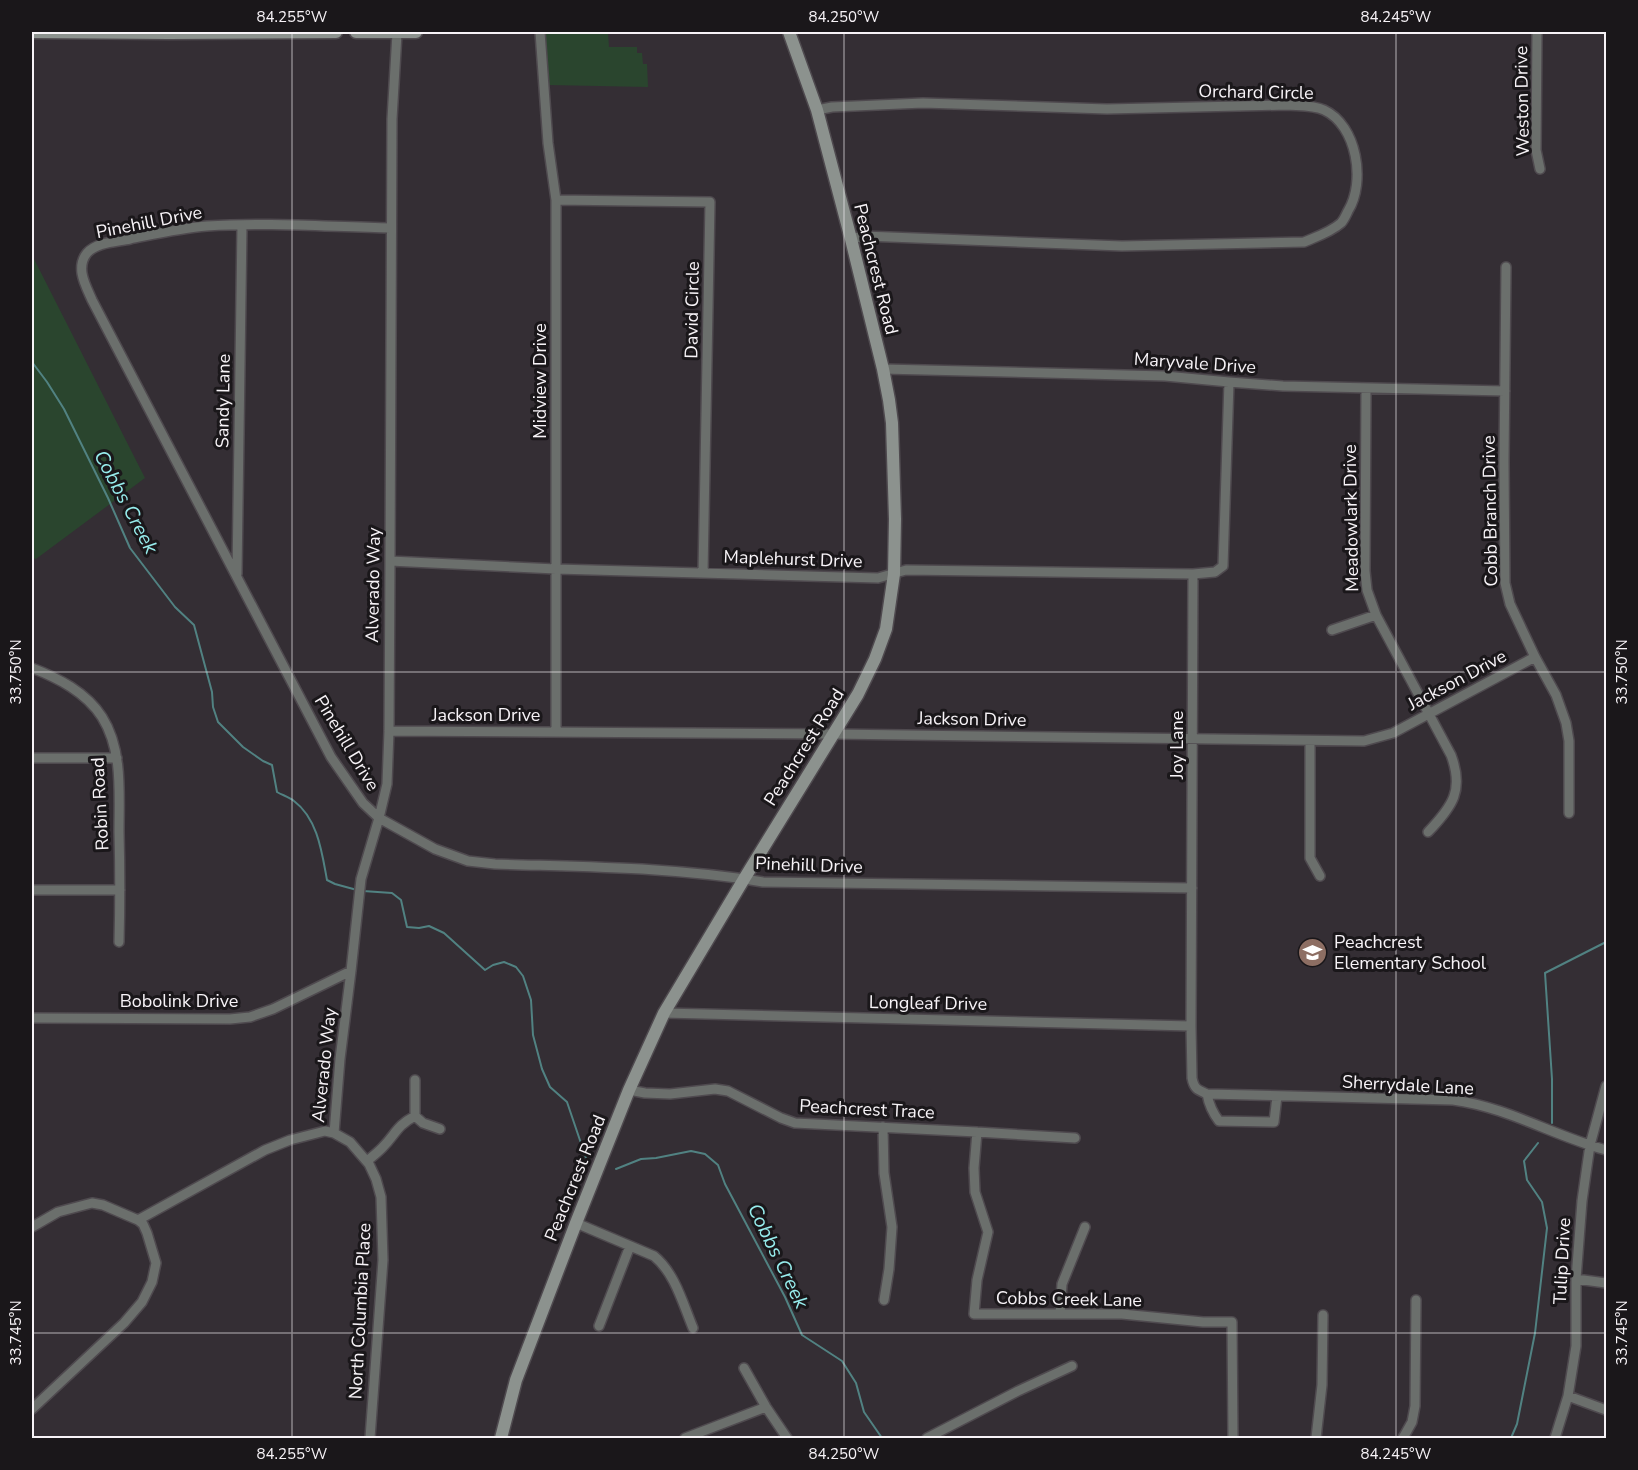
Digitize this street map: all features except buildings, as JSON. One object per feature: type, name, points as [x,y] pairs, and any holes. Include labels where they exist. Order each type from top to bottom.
[{"type":"street","points":[[32,32],[336,32]]},
{"type":"street","points":[[356,32],[416,32]]},
{"type":"street","name":"Midview Drive","points":[[540,32],[548,143],[556,200],[556,731]]},
{"type":"street","name":"Peachcrest Road","points":[[501,1438],[516,1380],[576,1222],[629,1090],[664,1013],[858,694],[886,629],[894,574],[893,428],[883,369],[851,239],[817,110],[789,32]]},
{"type":"street","name":"Weston Drive","points":[[1537,32],[1536,150],[1540,169]]},
{"type":"street","name":"Alverado Way","points":[[334,1133],[340,1059],[361,879],[387,784],[392,120],[397,33]]},
{"type":"street","name":"Orchard Circle","points":[[817,110],[832,107],[923,103],[1107,109],[1308,106],[1323,109],[1335,117],[1345,130],[1354,150],[1358,168],[1358,187],[1353,204],[1341,223],[1304,242],[1122,246],[864,236],[851,239]]},
{"type":"street","name":"David Circle","points":[[556,200],[710,202],[703,573]]},
{"type":"street","name":"Sandy Lane","points":[[237,577],[242,225]]},
{"type":"street","name":"Pinehill Drive","points":[[391,228],[206,226],[100,245],[88,252],[81,268],[83,280],[92,300],[331,757],[358,797],[379,818],[435,849],[468,861],[495,864],[658,870],[763,882],[1192,888]]},
{"type":"street","name":"Cobb Branch Drive","points":[[1506,267],[1505,584],[1510,604],[1556,695],[1566,723],[1569,741],[1569,813]]},
{"type":"street","name":"Maryvale Drive","points":[[883,369],[1165,376],[1229,382],[1505,391]]},
{"type":"street","points":[[1193,574],[1215,572],[1223,566],[1229,382]]},
{"type":"street","name":"Meadowlark Drive","points":[[1366,388],[1365,570],[1367,590],[1376,615],[1450,755],[1455,766],[1457,780],[1456,793],[1450,806],[1428,832]]},
{"type":"street","name":"Maplehurst Drive","points":[[390,561],[556,569],[878,578],[906,570],[1193,574]]},
{"type":"street","name":"Joy Lane","points":[[1193,574],[1192,1078],[1196,1089],[1207,1094],[1208,1104],[1219,1121],[1274,1122],[1277,1096]]},
{"type":"street","points":[[1332,630],[1376,615]]},
{"type":"street","name":"Jackson Drive","points":[[389,731],[833,734],[1356,742],[1393,733],[1535,657]]},
{"type":"street","name":"Robin Road","points":[[32,668],[72,687],[101,716],[109,731],[117,758],[119,778],[119,942]]},
{"type":"street","points":[[1310,741],[1310,858],[1320,876]]},
{"type":"street","points":[[32,758],[117,758]]},
{"type":"street","points":[[32,890],[120,890]]},
{"type":"street","name":"Bobolink Drive","points":[[32,1018],[230,1019],[250,1017],[273,1009],[351,971]]},
{"type":"street","name":"Longleaf Drive","points":[[664,1013],[1191,1026]]},
{"type":"street","points":[[415,1080],[415,1116],[423,1123],[440,1129]]},
{"type":"street","name":"Tulip Drive","points":[[1554,1438],[1568,1396],[1576,1346],[1576,1279],[1582,1201],[1590,1145],[1606,1086]]},
{"type":"street","name":"Peachcrest Trace","points":[[629,1090],[670,1094],[715,1089],[728,1091],[795,1123],[1075,1138]]},
{"type":"street","name":"Sherrydale Lane","points":[[1207,1094],[1453,1100],[1474,1103],[1509,1114],[1606,1150]]},
{"type":"street","points":[[366,1161],[382,1148],[397,1128],[415,1116]]},
{"type":"street","points":[[883,1127],[884,1173],[892,1227],[884,1300]]},
{"type":"street","points":[[138,1220],[265,1150],[310,1134],[325,1131],[334,1133]]},
{"type":"street","name":"Cobbs Creek Lane","points":[[977,1132],[975,1192],[988,1232],[977,1280],[974,1314],[1122,1314],[1194,1322],[1232,1322],[1233,1438]]},
{"type":"street","name":"North Columbia Place","points":[[334,1133],[350,1142],[366,1161],[376,1179],[381,1197],[383,1260],[370,1438]]},
{"type":"street","points":[[32,1227],[58,1212],[92,1203],[103,1205],[138,1220],[142,1224],[156,1263],[152,1282],[142,1302],[124,1323],[32,1409]]},
{"type":"street","points":[[576,1222],[654,1256],[662,1263],[672,1279],[693,1328]]},
{"type":"street","points":[[1060,1314],[1062,1284],[1085,1227]]},
{"type":"street","points":[[599,1326],[630,1246]]},
{"type":"street","points":[[1576,1279],[1606,1283]]},
{"type":"street","points":[[1403,1438],[1412,1422],[1415,1406],[1416,1300]]},
{"type":"street","points":[[1316,1438],[1322,1385],[1323,1315]]},
{"type":"street","points":[[927,1438],[1072,1366]]},
{"type":"street","points":[[744,1368],[787,1438]]},
{"type":"street","points":[[1568,1396],[1606,1410]]},
{"type":"street","points":[[685,1438],[766,1407]]},
{"type":"green space","points":[[545,32],[608,32],[609,47],[637,47],[637,53],[642,53],[643,64],[647,64],[648,87],[548,85]]},
{"type":"green space","points":[[32,255],[145,478],[36,559],[32,558]]},
{"type":"waterway","name":"Cobbs Creek","points":[[32,362],[64,409],[130,548],[175,607],[194,625],[218,722],[243,747],[272,765],[277,792],[294,801],[309,817],[318,837],[327,880],[357,890]]},
{"type":"waterway","name":"Cobbs Creek","points":[[363,891],[392,893],[401,900],[407,927],[429,926],[444,933],[485,970],[504,962],[516,967],[523,976],[531,1000],[533,1035],[542,1069],[550,1087],[567,1102],[586,1158]]},
{"type":"waterway","points":[[1552,1123],[1552,1079],[1545,973],[1606,942]]},
{"type":"waterway","points":[[1511,1438],[1517,1424],[1535,1333],[1547,1228],[1542,1202],[1527,1180],[1524,1161],[1538,1143]]},
{"type":"waterway","name":"Cobbs Creek","points":[[616,1169],[641,1159],[691,1151],[705,1154],[718,1165],[725,1184],[785,1297],[802,1335],[842,1361],[856,1383],[864,1412],[882,1438]]},
{"type":"place","name":"Peachcrest Elementary School","points":[[1313,952]]}]
